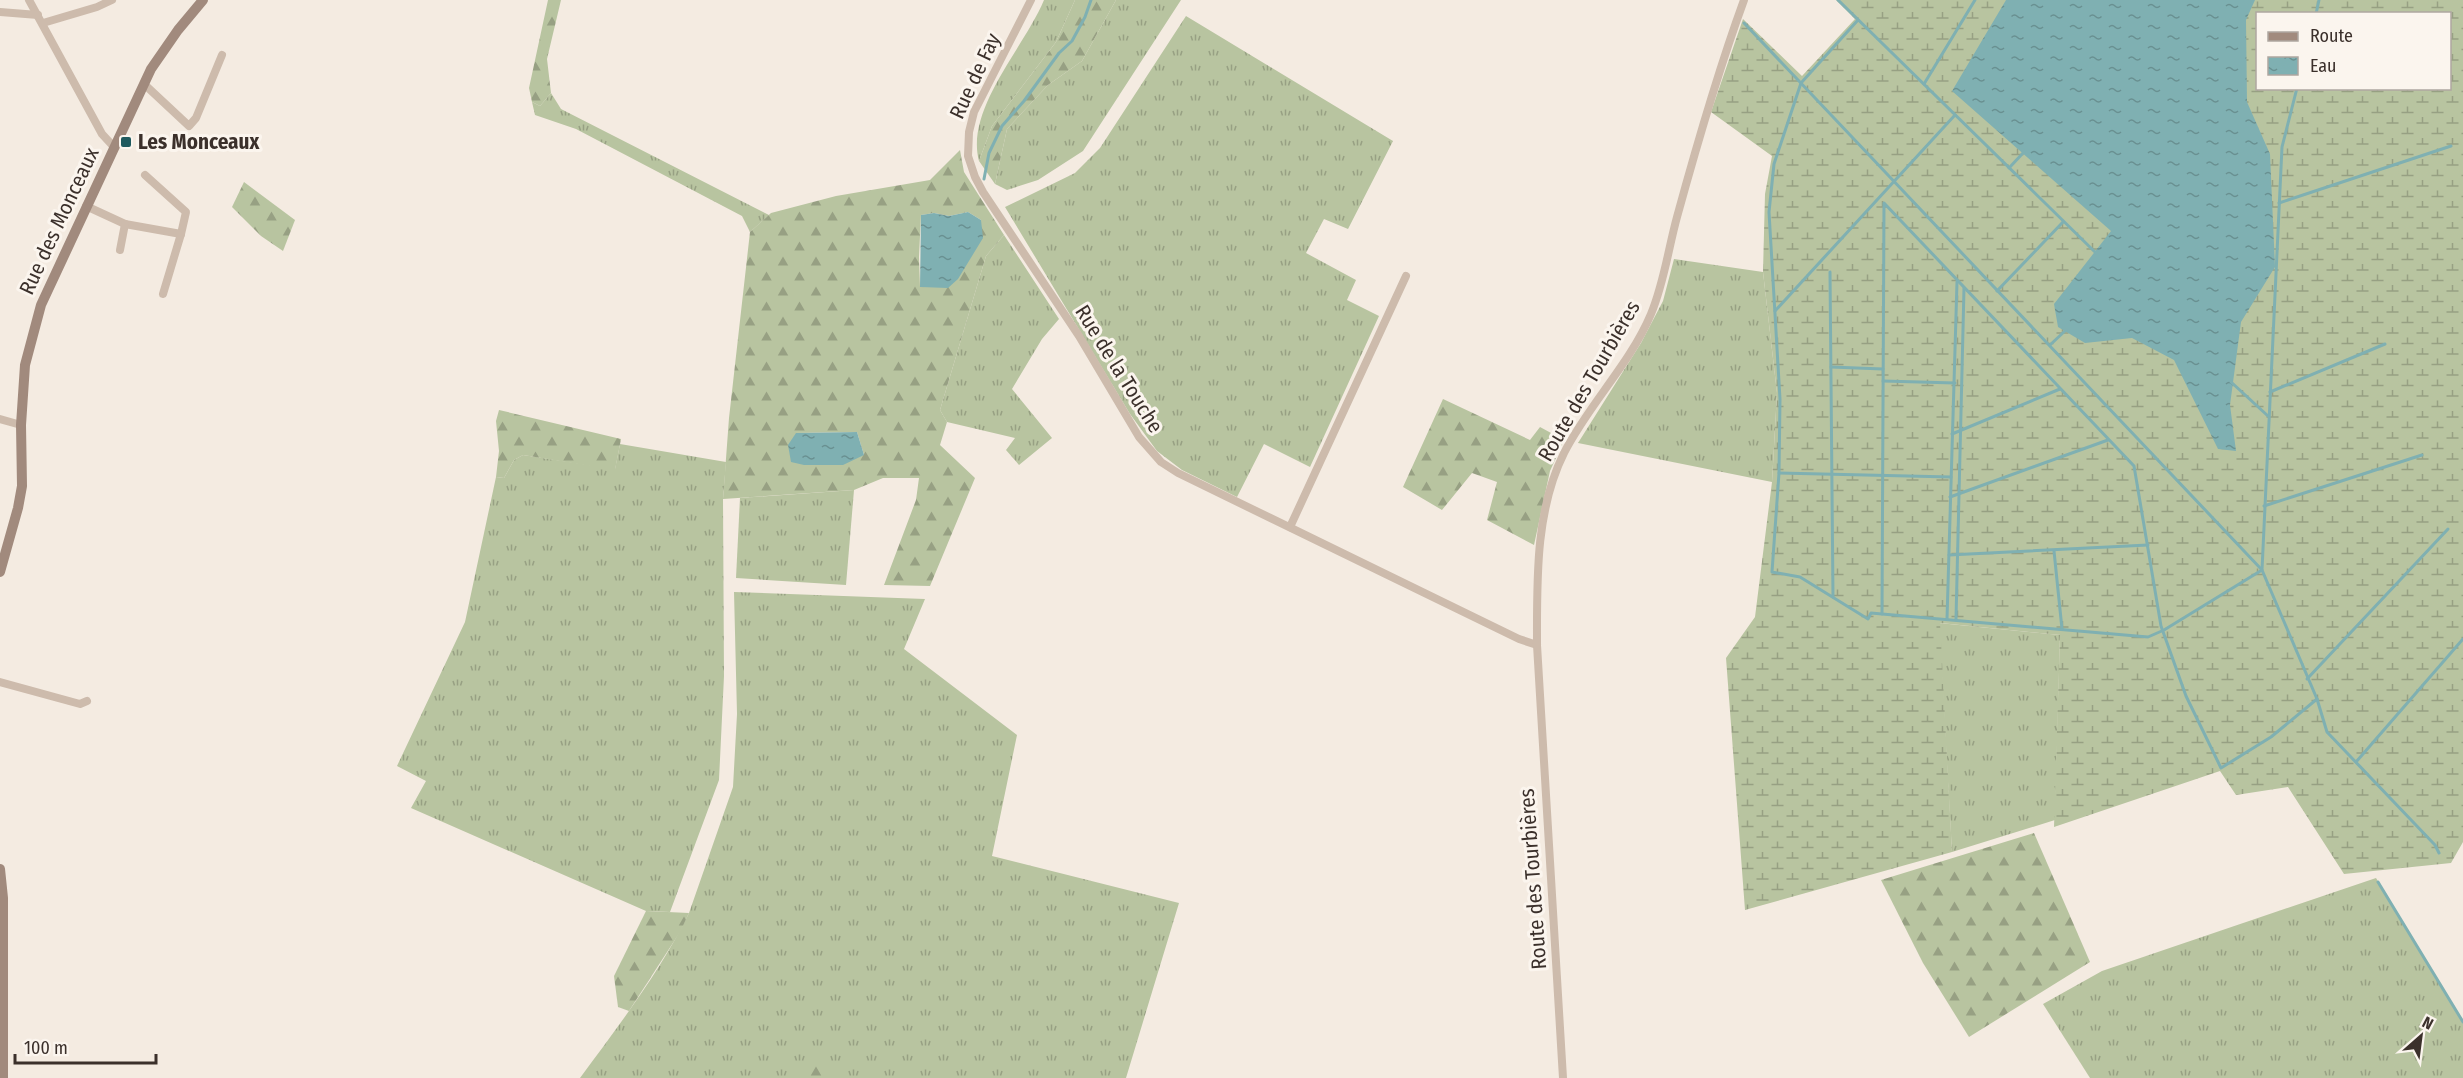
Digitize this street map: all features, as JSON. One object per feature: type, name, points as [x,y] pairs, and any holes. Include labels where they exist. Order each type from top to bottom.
[{"type":"main road","name":"Rue des Monceaux","points":[[0,572],[15,523],[20,497],[25,365],[33,327],[44,297],[151,69],[178,30],[203,0]]},
{"type":"main road","points":[[0,869],[3,898],[3,1078]]},
{"type":"street","points":[[29,0],[102,134],[114,147]]},
{"type":"street","points":[[0,12],[40,19],[97,7],[112,0]]},
{"type":"street","name":"Rue de Fay","points":[[989,203],[971,167],[967,143],[969,132],[983,94],[1031,0]]},
{"type":"street","name":"Route des Tourbières","points":[[1563,1078],[1537,645],[1537,590],[1541,532],[1552,485],[1564,453],[1650,315],[1662,282],[1676,221],[1705,122],[1744,0]]},
{"type":"street","points":[[144,84],[189,126],[196,118],[222,55]]},
{"type":"street","points":[[145,175],[186,212],[163,294]]},
{"type":"street","name":"Rue de la Touche","points":[[989,203],[1079,336],[1127,419],[1149,450],[1161,462],[1178,473],[1519,639],[1537,645]]},
{"type":"street","points":[[86,206],[125,224],[181,234]]},
{"type":"street","points":[[120,250],[125,224]]},
{"type":"street","points":[[1290,527],[1392,302],[1406,276]]},
{"type":"street","points":[[0,419],[21,425]]},
{"type":"street","points":[[0,682],[81,704],[87,701]]},
{"type":"green space","points":[[548,0],[561,0],[547,59],[551,93],[540,106],[532,102],[529,88]]},
{"type":"green space","points":[[1044,0],[1075,0],[1056,42],[992,126],[979,161],[977,141],[980,121],[988,100]]},
{"type":"green space","points":[[1075,0],[1116,0],[1082,61],[1048,85],[1007,129],[995,184],[979,161],[992,126],[1056,42]]},
{"type":"green space","points":[[1116,0],[1181,0],[1083,151],[1038,180],[1007,190],[995,184],[1007,129],[1048,85],[1082,61]]},
{"type":"green space","points":[[1836,0],[2463,0],[2463,842],[2451,863],[2344,874],[2288,787],[2236,795],[2220,771],[2054,827],[2060,635],[1940,623],[1952,852],[1745,910],[1726,658],[1755,617],[1772,482],[1777,393],[1763,272],[1765,194],[1772,156],[1711,112],[1743,19],[1802,76],[1855,19]]},
{"type":"green space","points":[[1186,16],[1393,141],[1348,229],[1324,219],[1306,253],[1356,280],[1347,300],[1379,316],[1310,467],[1264,444],[1237,497],[1182,470],[1157,451],[1130,414],[1005,207],[1075,173],[1100,148]]},
{"type":"green space","points":[[551,93],[561,109],[769,215],[750,232],[742,216],[576,129],[535,115],[532,102],[540,106]]},
{"type":"green space","points":[[960,150],[964,172],[1004,235],[986,256],[940,410],[947,422],[940,445],[975,478],[930,586],[884,585],[916,500],[919,478],[883,478],[854,490],[723,499],[729,418],[750,232],[771,213],[836,196],[930,180]],"holes":[[[968,212],[981,220],[920,287],[921,215],[934,213],[949,216]],[[857,432],[864,455],[796,433]]]},
{"type":"green space","points":[[244,182],[295,220],[283,251],[261,236],[232,207]]},
{"type":"green space","points":[[1004,235],[1059,319],[1042,339],[1012,389],[1052,438],[1019,465],[1006,450],[1015,438],[947,422],[940,410],[986,256]]},
{"type":"green space","points":[[1674,259],[1763,272],[1777,393],[1772,482],[1578,443],[1641,343],[1663,301]]},
{"type":"green space","points":[[1443,399],[1530,440],[1540,427],[1564,440],[1550,471],[1534,545],[1487,520],[1497,482],[1472,473],[1442,510],[1403,487]]},
{"type":"green space","points":[[499,410],[621,439],[615,470],[523,455],[514,460],[504,478],[496,477],[499,451],[496,421]]},
{"type":"green space","points":[[620,444],[726,462],[723,499],[724,676],[719,780],[670,912],[646,911],[411,808],[426,781],[397,766],[465,622],[496,477],[504,478],[514,460],[523,455],[615,469]]},
{"type":"green space","points":[[854,490],[846,585],[736,578],[740,498]]},
{"type":"green space","points":[[734,592],[925,599],[904,649],[1017,735],[992,856],[1179,903],[1126,1078],[580,1078],[638,998],[678,935],[689,913],[733,787],[737,714]]},
{"type":"green space","points":[[1939,623],[2060,635],[2055,820],[1952,852]]},
{"type":"green space","points":[[2034,833],[2090,962],[1969,1037],[1923,963],[1881,880]]},
{"type":"green space","points":[[2376,878],[2463,1022],[2463,1078],[2090,1078],[2043,1004],[2102,971]]},
{"type":"green space","points":[[646,911],[689,913],[680,932],[629,1011],[618,1007],[614,976]]},
{"type":"green space","points":[[816,1058],[845,1070],[842,1078],[796,1078],[799,1072]]},
{"type":"water","points":[[2006,0],[2255,0],[2246,20],[2247,102],[2270,154],[2275,267],[2241,322],[2230,405],[2236,451],[2218,449],[2174,360],[2132,338],[2085,343],[2058,327],[2054,304],[2111,231],[1952,91]]},
{"type":"water","points":[[968,212],[981,220],[983,238],[958,279],[948,288],[920,287],[921,215],[934,213],[949,216]]},
{"type":"water","points":[[857,432],[864,455],[843,465],[804,465],[791,462],[788,445],[796,433]]},
{"type":"waterway","points":[[984,179],[989,153],[1002,126],[1024,101],[1059,53],[1072,41],[1091,0]]},
{"type":"waterway","points":[[1838,0],[2096,253]]},
{"type":"waterway","points":[[1924,84],[1975,0]]},
{"type":"waterway","points":[[2316,12],[2319,0]]},
{"type":"waterway","points":[[1858,20],[1801,83],[1774,164],[1769,212],[1780,399],[1779,473],[1772,572],[1800,577],[1868,619],[1871,613],[2148,637],[2164,630],[2262,570],[2282,147],[2296,90]]},
{"type":"waterway","points":[[1744,23],[2262,570],[2317,699],[2327,732],[2435,845],[2439,853]]},
{"type":"waterway","points":[[1775,311],[1955,115]]},
{"type":"waterway","points":[[2279,203],[2451,146]]},
{"type":"waterway","points":[[2009,168],[2024,152]]},
{"type":"waterway","points":[[1882,614],[1884,203],[2134,466],[2161,626],[2186,696],[2221,768],[2271,737],[2317,699]]},
{"type":"waterway","points":[[1997,291],[2063,222]]},
{"type":"waterway","points":[[1830,272],[1833,597]]},
{"type":"waterway","points":[[1947,619],[1957,282]]},
{"type":"waterway","points":[[1956,619],[1964,288]]},
{"type":"waterway","points":[[2050,345],[2066,330]]},
{"type":"waterway","points":[[2270,392],[2385,344]]},
{"type":"waterway","points":[[1831,367],[1883,369]]},
{"type":"waterway","points":[[1883,381],[1955,383]]},
{"type":"waterway","points":[[2231,382],[2268,416]]},
{"type":"waterway","points":[[1952,434],[2060,389]]},
{"type":"waterway","points":[[1950,497],[2108,440]]},
{"type":"waterway","points":[[2264,506],[2422,455]]},
{"type":"waterway","points":[[1779,473],[1951,477]]},
{"type":"waterway","points":[[2307,679],[2448,529]]},
{"type":"waterway","points":[[1949,555],[2148,545]]},
{"type":"waterway","points":[[2054,551],[2062,629]]},
{"type":"waterway","points":[[2356,762],[2463,639]]},
{"type":"waterway","points":[[2378,882],[2463,1022]]},
{"type":"place","name":"Les Monceaux","points":[[126,142]]}]
